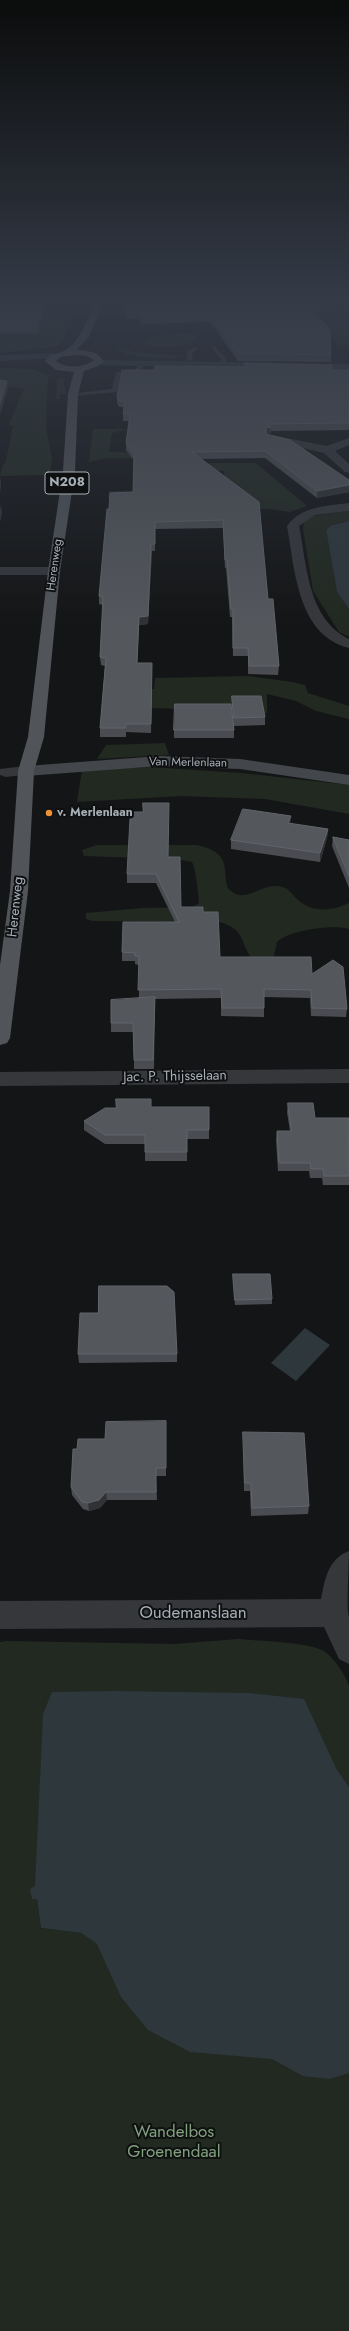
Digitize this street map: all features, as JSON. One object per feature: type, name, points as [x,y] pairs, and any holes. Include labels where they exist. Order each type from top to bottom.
[{"type":"main road","name":"Herenweg","points":[[0,1038],[19,891],[24,823],[34,771],[36,737],[54,571],[69,471],[72,407]]},
{"type":"main road","name":"Van Merlenlaan","points":[[34,771],[160,761],[240,764],[349,780]]},
{"type":"street","points":[[271,438],[328,450],[349,470]]},
{"type":"street","points":[[328,450],[349,441]]},
{"type":"street","points":[[349,507],[311,512],[298,518],[293,526],[308,602],[324,631],[340,641],[349,644]]},
{"type":"street","points":[[0,571],[54,571]]},
{"type":"street","points":[[3,772],[34,771]]},
{"type":"street","name":"Jac. P. Thijsselaan","points":[[0,1079],[349,1076]]},
{"type":"street","points":[[349,1564],[340,1576],[332,1613],[349,1649]]},
{"type":"street","name":"Oudemanslaan","points":[[0,1615],[332,1613]]},
{"type":"green space","points":[[16,407],[47,407],[46,429],[52,458],[50,475],[0,476],[2,467],[6,461],[13,426],[9,425]]},
{"type":"green space","points":[[93,429],[128,429],[112,433],[109,452],[170,453],[161,459],[107,458],[89,462]]},
{"type":"green space","points":[[179,463],[256,463],[307,506],[290,512],[269,509],[165,507],[164,498],[108,498],[109,491],[173,492],[225,498],[224,471],[179,470]]},
{"type":"green space","points":[[349,511],[349,521],[334,524],[326,530],[337,592],[349,609],[349,637],[339,632],[313,591],[303,528],[304,521],[313,516]]},
{"type":"green space","points":[[249,676],[305,685],[308,693],[349,706],[349,719],[316,711],[296,701],[267,694],[267,713],[254,712],[247,703],[222,708],[197,710],[146,708],[127,689],[154,689],[155,678]]},
{"type":"green space","points":[[165,743],[169,755],[97,759],[106,745]]},
{"type":"green space","points":[[150,767],[242,773],[349,785],[349,814],[265,799],[181,796],[77,802],[82,770]]},
{"type":"green space","points":[[97,845],[196,845],[209,849],[218,854],[223,860],[228,886],[231,891],[236,894],[242,895],[253,893],[270,886],[280,886],[288,890],[302,903],[313,908],[332,909],[349,903],[349,929],[333,927],[312,929],[291,934],[277,942],[274,956],[271,960],[252,959],[237,932],[233,928],[219,922],[92,921],[86,919],[86,913],[143,908],[193,907],[199,903],[196,875],[192,862],[176,859],[84,856],[82,850]]},
{"type":"green space","name":"Wandelbos Groenendaal","points":[[238,1639],[282,1642],[317,1648],[328,1654],[339,1667],[349,1686],[349,1787],[336,1768],[30,1889],[37,1898],[41,1928],[81,1933],[97,1944],[349,1918],[349,2331],[0,2331],[0,1642],[174,1644]]},
{"type":"shaded area","points":[[349,521],[349,609],[337,592],[326,530],[332,525]]},
{"type":"shaded area","points":[[305,1328],[330,1345],[296,1381],[271,1363]]},
{"type":"shaded area","points":[[114,1691],[249,1693],[304,1699],[336,1768],[349,1787],[349,2073],[330,2079],[303,2076],[272,2059],[190,2052],[148,2030],[121,1997],[97,1944],[81,1933],[41,1928],[37,1899],[32,1899],[30,1889],[35,1886],[43,1714],[52,1692]]},
{"type":"building","points":[[124,407],[349,407],[349,423],[267,424],[271,427],[266,428],[266,434],[290,440],[349,480],[349,485],[317,491],[265,451],[192,452],[259,502],[268,599],[273,599],[279,666],[249,666],[248,648],[233,648],[233,609],[231,609],[227,560],[225,560],[223,520],[155,522],[155,544],[151,544],[148,616],[139,617],[137,663],[152,663],[151,724],[126,724],[125,728],[100,728],[106,658],[100,657],[103,597],[99,596],[107,509],[109,509],[110,493],[133,492],[134,454],[126,443],[130,414],[123,414]]},
{"type":"building","points":[[232,696],[261,696],[265,717],[234,718]]},
{"type":"building","points":[[175,704],[231,704],[234,730],[174,730]]},
{"type":"building","points":[[143,803],[169,803],[168,857],[180,857],[181,907],[203,907],[203,912],[218,912],[220,957],[311,957],[312,974],[333,960],[343,967],[347,1009],[312,1008],[311,990],[264,989],[264,1008],[222,1008],[221,989],[138,990],[139,956],[135,956],[135,953],[122,952],[123,922],[179,922],[156,874],[127,874],[130,819],[133,819],[133,812],[143,812]]},
{"type":"building","points":[[243,809],[291,816],[288,823],[328,829],[320,853],[231,840]]},
{"type":"building","points":[[333,837],[349,840],[349,876]]},
{"type":"building","points":[[155,997],[153,1060],[134,1060],[133,1023],[111,1023],[111,1000]]},
{"type":"building","points":[[116,1099],[151,1099],[151,1107],[209,1107],[209,1130],[187,1130],[187,1152],[145,1152],[145,1135],[105,1135],[84,1121],[105,1108],[116,1108]]},
{"type":"building","points":[[288,1103],[313,1103],[315,1118],[349,1118],[349,1176],[324,1176],[323,1169],[311,1169],[310,1163],[279,1163],[277,1131],[291,1131]]},
{"type":"building","points":[[233,1274],[270,1274],[272,1299],[235,1300]]},
{"type":"building","points":[[99,1286],[167,1286],[174,1292],[177,1354],[78,1354],[80,1313],[98,1313]]},
{"type":"building","points":[[166,1421],[166,1468],[156,1468],[156,1492],[106,1492],[99,1500],[88,1503],[82,1502],[71,1487],[73,1449],[77,1449],[78,1439],[105,1439],[106,1422]]},
{"type":"building","points":[[243,1432],[304,1433],[309,1506],[252,1508],[251,1483],[245,1483]]},
{"type":"place","name":"v. Merlenlaan","points":[[49,813]]}]
